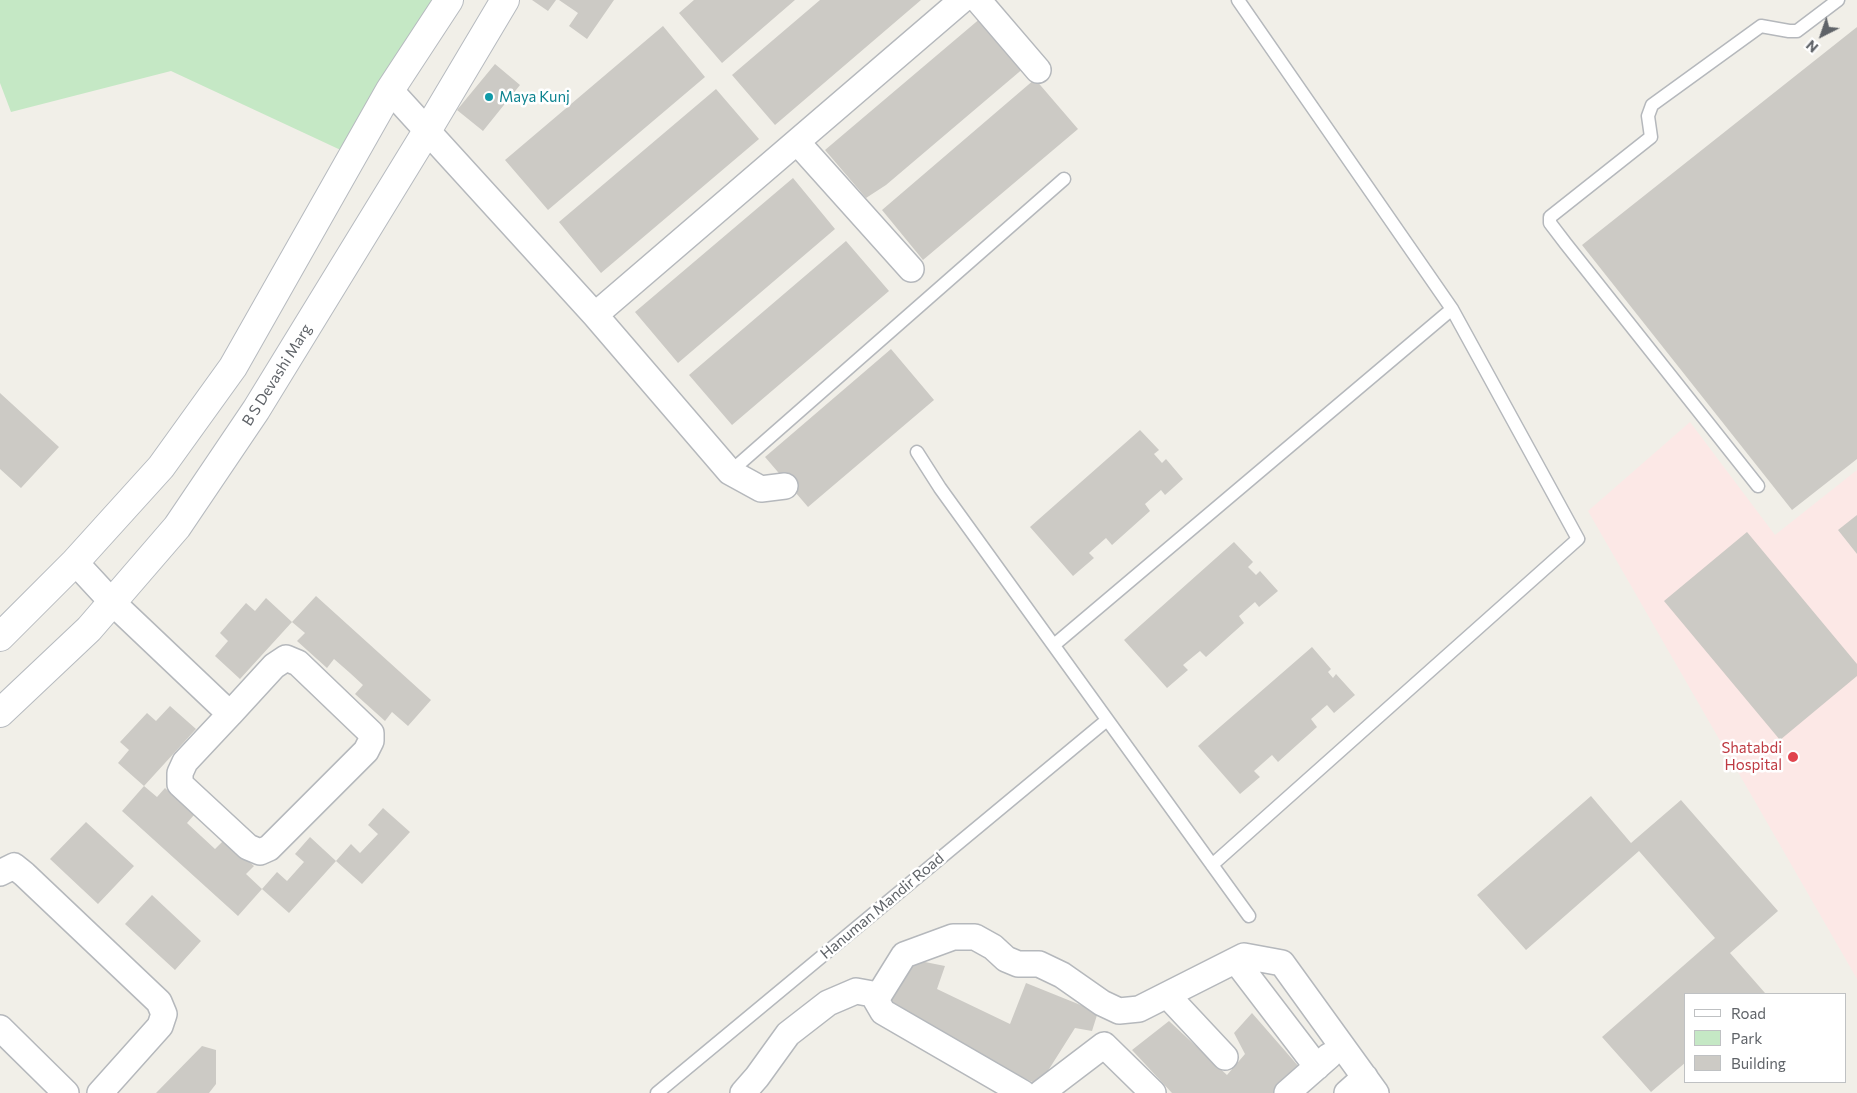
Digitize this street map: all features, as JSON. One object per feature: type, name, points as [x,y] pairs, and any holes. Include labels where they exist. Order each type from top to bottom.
[{"type":"main road","points":[[0,637],[75,562],[161,467],[232,367],[390,90],[449,0]]},
{"type":"main road","name":"B S Devashi Marg","points":[[0,713],[89,629],[177,527],[256,410],[427,131],[504,0]]},
{"type":"street","points":[[595,315],[962,0]]},
{"type":"street","points":[[978,0],[1038,70]]},
{"type":"street","points":[[390,90],[595,315],[730,472],[761,489],[784,486]]},
{"type":"street","points":[[797,142],[911,269]]},
{"type":"street","points":[[75,562],[112,602],[230,714]]},
{"type":"street","points":[[286,658],[298,663],[371,733],[371,741],[366,751],[269,848],[260,852],[248,847],[180,784],[180,773],[185,762],[230,714],[274,666],[286,658]]},
{"type":"street","points":[[0,874],[14,866],[24,874],[158,1002],[164,1014],[160,1026],[100,1093]]},
{"type":"street","points":[[1023,1093],[883,1012],[876,1000],[904,955],[953,937],[975,937],[994,947],[1006,959],[1018,964],[1039,964],[1062,975],[1102,1003],[1119,1011],[1139,1008],[1244,956],[1282,963],[1342,1044],[1363,1088]]},
{"type":"street","points":[[1236,961],[1316,1067]]},
{"type":"street","points":[[743,1093],[788,1034],[828,1003],[856,991],[878,995]]},
{"type":"street","points":[[1167,995],[1224,1057]]},
{"type":"street","points":[[1041,1093],[1104,1045],[1119,1011]]},
{"type":"street","points":[[0,1028],[66,1093]]},
{"type":"street","points":[[1287,1093],[1342,1044]]},
{"type":"street","points":[[1104,1045],[1153,1093]]},
{"type":"lane","points":[[1212,865],[1578,538],[1452,309],[1238,0]]},
{"type":"lane","points":[[1758,486],[1566,244],[1550,223],[1550,217],[1651,137],[1648,116],[1652,105],[1761,26],[1796,31],[1838,0]]},
{"type":"lane","points":[[730,472],[1064,178]]},
{"type":"lane","points":[[1054,645],[1452,309]]},
{"type":"lane","points":[[917,452],[940,488],[1249,916]]},
{"type":"lane","name":"Hanuman Mandir Road","points":[[658,1093],[1107,720]]},
{"type":"shaded area","name":"Shatabdi Hospital","points":[[1690,422],[1775,535],[1857,470],[1857,979],[1588,511]]},
{"type":"green space","points":[[0,0],[438,0],[360,159],[171,71],[11,112],[0,83]]},
{"type":"building","points":[[532,0],[556,0],[548,11]]},
{"type":"building","points":[[559,0],[614,0],[587,39],[569,26],[578,13]]},
{"type":"building","points":[[694,0],[795,0],[722,63],[679,13]]},
{"type":"building","points":[[820,0],[921,0],[775,125],[732,75]]},
{"type":"building","points":[[982,17],[1025,67],[886,185],[866,198],[825,150]]},
{"type":"building","points":[[663,26],[705,77],[548,210],[505,160]]},
{"type":"building","points":[[1857,27],[1857,459],[1792,510],[1582,245]]},
{"type":"building","name":"Maya Kunj","points":[[495,64],[520,85],[483,131],[457,110]]},
{"type":"building","points":[[1035,79],[1078,129],[923,260],[882,210]]},
{"type":"building","points":[[716,89],[759,139],[601,273],[559,222]]},
{"type":"building","points":[[793,178],[835,229],[678,363],[635,312]]},
{"type":"building","points":[[846,241],[889,291],[732,425],[689,375]]},
{"type":"building","points":[[891,349],[934,400],[808,507],[765,457]]},
{"type":"building","points":[[0,393],[59,447],[21,488],[0,469]]},
{"type":"building","points":[[1140,430],[1159,450],[1154,454],[1162,463],[1166,459],[1183,479],[1165,495],[1161,490],[1145,504],[1150,511],[1112,545],[1106,538],[1089,553],[1094,558],[1073,576],[1030,527]]},
{"type":"building","points":[[1857,515],[1857,554],[1838,530]]},
{"type":"building","points":[[1747,532],[1857,664],[1857,676],[1780,740],[1664,601]]},
{"type":"building","points":[[1234,542],[1253,562],[1248,567],[1256,575],[1260,571],[1278,591],[1259,607],[1255,602],[1239,616],[1244,623],[1206,657],[1200,651],[1183,665],[1188,670],[1167,688],[1124,640]]},
{"type":"building","points":[[316,596],[431,700],[408,726],[392,712],[385,721],[355,694],[363,685],[350,673],[334,659],[327,668],[297,641],[305,633],[292,622]]},
{"type":"building","points":[[266,598],[292,622],[240,679],[215,656],[228,641],[220,633],[246,603],[255,611]]},
{"type":"building","points":[[1312,647],[1331,669],[1328,672],[1333,678],[1336,674],[1355,695],[1334,713],[1327,705],[1311,719],[1317,727],[1278,762],[1272,755],[1254,771],[1260,777],[1240,794],[1198,746]]},
{"type":"building","points":[[170,706],[196,729],[144,786],[118,763],[129,750],[120,742],[147,713],[156,721]]},
{"type":"building","points":[[144,786],[157,797],[165,788],[194,815],[187,823],[215,849],[224,840],[254,866],[246,874],[262,889],[238,916],[122,811]]},
{"type":"building","points":[[1591,796],[1631,843],[1681,800],[1778,911],[1730,953],[1765,993],[1684,993],[1684,1064],[1651,1092],[1602,1037],[1715,938],[1639,851],[1526,950],[1477,895]]},
{"type":"building","points":[[383,808],[410,832],[362,884],[336,861],[351,844],[360,853],[378,834],[368,825]]},
{"type":"building","points":[[86,822],[134,866],[98,904],[50,859]]},
{"type":"building","points":[[310,837],[336,861],[289,913],[262,889],[277,872],[287,881],[304,862],[295,854]]},
{"type":"building","points":[[152,895],[201,941],[175,970],[125,924]]},
{"type":"building","points":[[915,960],[945,966],[937,989],[1010,1024],[1026,983],[1098,1012],[1092,1031],[1075,1028],[1039,1085],[977,1057],[886,1003]]},
{"type":"building","points":[[1252,1013],[1300,1068],[1273,1093],[1172,1093],[1132,1050],[1169,1021],[1227,1075],[1245,1054],[1234,1033]]},
{"type":"building","points":[[202,1046],[216,1050],[216,1084],[209,1093],[156,1093]]},
{"type":"place","name":"Maya Kunj","points":[[489,97]]},
{"type":"place","name":"Shatabdi Hospital","points":[[1793,757]]}]
